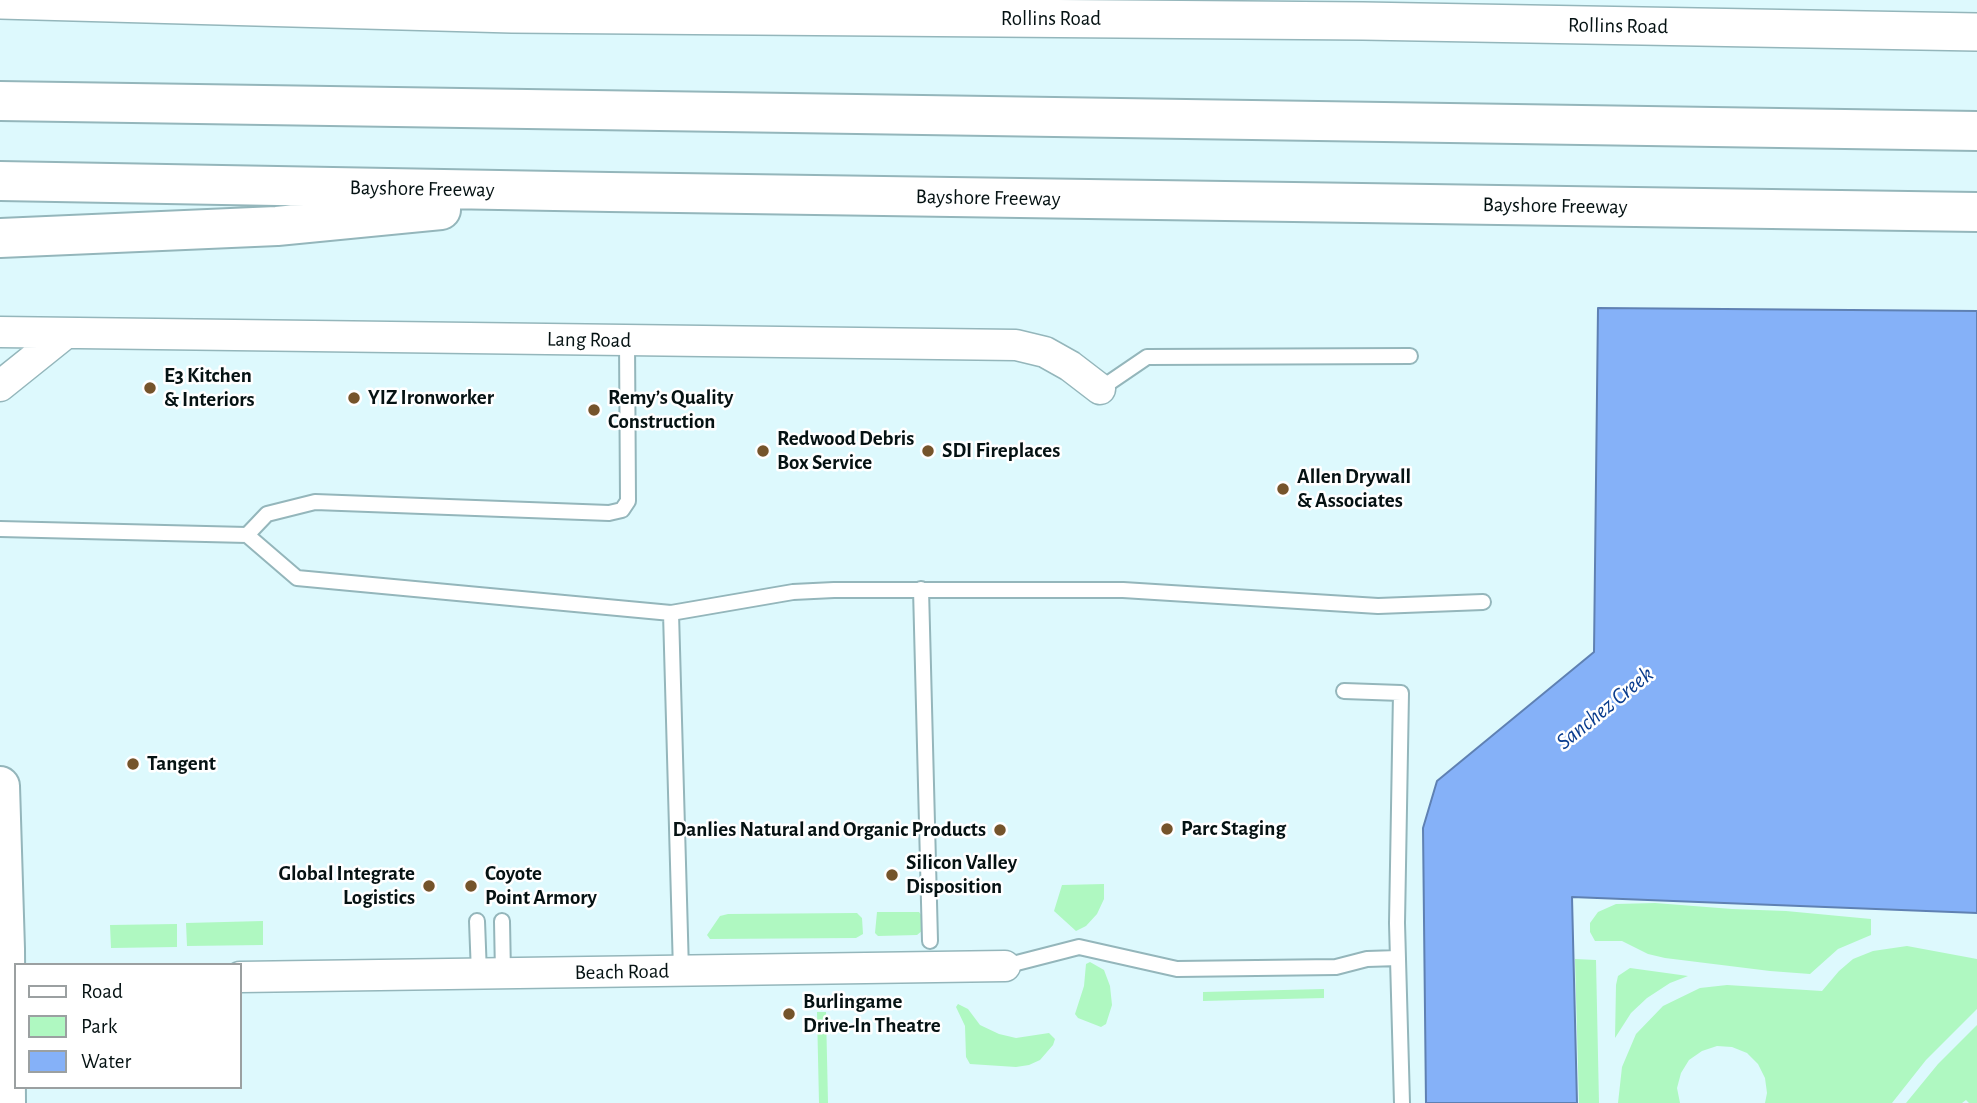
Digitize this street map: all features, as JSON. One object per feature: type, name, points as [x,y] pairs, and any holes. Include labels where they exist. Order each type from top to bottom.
[{"type":"main road","points":[[0,101],[1977,131]]},
{"type":"main road","name":"Bayshore Freeway","points":[[0,181],[1977,212]]},
{"type":"main road","points":[[0,238],[277,226],[610,192]]},
{"type":"main road","points":[[0,786],[10,981],[6,1103]]},
{"type":"street","name":"Rollins Road","points":[[0,0],[1977,32]]},
{"type":"street","name":"Lang Road","points":[[0,332],[1016,345],[1045,352],[1070,366],[1100,389]]},
{"type":"street","points":[[0,386],[66,333]]},
{"type":"street","name":"Beach Road","points":[[242,977],[1005,966]]},
{"type":"lane","points":[[247,534],[267,514],[315,502],[609,513],[622,510],[628,501],[627,340]]},
{"type":"lane","points":[[1100,389],[1147,357],[1410,356]]},
{"type":"lane","points":[[0,528],[247,534],[297,578],[671,613],[793,592],[920,589],[1123,590],[1378,606],[1483,603]]},
{"type":"lane","points":[[920,589],[930,941]]},
{"type":"lane","points":[[671,613],[681,971]]},
{"type":"lane","points":[[1344,691],[1401,694],[1398,958],[1402,1103]]},
{"type":"lane","points":[[477,921],[491,974]]},
{"type":"lane","points":[[491,974],[502,921]]},
{"type":"lane","points":[[1005,966],[1079,947],[1177,969],[1336,967],[1367,959],[1398,958]]},
{"type":"green space","points":[[1104,884],[1104,899],[1097,914],[1086,926],[1076,931],[1054,911],[1062,885]]},
{"type":"green space","points":[[1655,903],[1871,919],[1871,935],[1838,949],[1810,974],[1665,958],[1648,954],[1622,941],[1595,941],[1590,932],[1590,923],[1598,912],[1616,904]]},
{"type":"green space","points":[[877,912],[919,912],[923,930],[917,935],[878,936],[875,933]]},
{"type":"green space","points":[[857,913],[862,918],[863,934],[856,938],[710,939],[707,935],[720,916],[728,914]]},
{"type":"green space","points":[[263,921],[263,945],[187,946],[186,923]]},
{"type":"green space","points":[[177,924],[177,947],[111,948],[110,925]]},
{"type":"green space","points":[[1907,946],[1977,959],[1977,1009],[1926,1060],[1892,1103],[1765,1103],[1765,1078],[1758,1064],[1747,1053],[1732,1047],[1717,1046],[1702,1051],[1689,1060],[1681,1073],[1677,1088],[1680,1103],[1618,1103],[1622,1067],[1636,1034],[1663,1006],[1700,988],[1727,985],[1822,991],[1853,959],[1873,951]]},
{"type":"green space","points":[[1575,959],[1596,960],[1599,1103],[1579,1103]]},
{"type":"green space","points":[[1090,962],[1104,970],[1110,986],[1112,1005],[1106,1024],[1101,1027],[1078,1018],[1075,1014],[1084,986],[1086,964]]},
{"type":"green space","points":[[1630,968],[1688,976],[1670,983],[1647,998],[1631,1013],[1615,1038],[1616,985],[1618,976]]},
{"type":"green space","points":[[1324,989],[1324,998],[1203,1001],[1203,992]]},
{"type":"green space","points":[[958,1004],[968,1009],[980,1025],[999,1034],[1016,1038],[1049,1033],[1055,1039],[1053,1045],[1040,1060],[1029,1065],[1016,1067],[970,1064],[966,1057],[965,1026],[956,1007]]},
{"type":"green space","points":[[817,1012],[826,1012],[828,1103],[819,1103]]},
{"type":"green space","points":[[1977,1025],[1977,1103],[1969,1103],[1966,1100],[1962,1103],[1906,1103],[1938,1064]]},
{"type":"water","name":"Sanchez Creek","points":[[1598,308],[1977,311],[1977,913],[1572,897],[1577,1103],[1426,1103],[1423,828],[1437,781],[1594,652]]},
{"type":"place","name":"E3 Kitchen & Interiors","points":[[150,388]]},
{"type":"place","name":"YIZ Ironworker","points":[[354,398]]},
{"type":"place","name":"Remy’s Quality Construction","points":[[594,410]]},
{"type":"place","name":"Redwood Debris Box Service","points":[[763,451]]},
{"type":"place","name":"SDI Fireplaces","points":[[928,451]]},
{"type":"place","name":"Allen Drywall & Associates","points":[[1283,489]]},
{"type":"place","name":"Tangent","points":[[133,764]]},
{"type":"place","name":"Parc Staging","points":[[1167,829]]},
{"type":"place","name":"Danlies Natural and Organic Products","points":[[1000,830]]},
{"type":"place","name":"Silicon Valley Disposition","points":[[892,875]]},
{"type":"place","name":"Global Integrate Logistics","points":[[429,886]]},
{"type":"place","name":"Coyote Point Armory","points":[[471,886]]},
{"type":"place","name":"Burlingame Drive-In Theatre","points":[[789,1014]]}]
